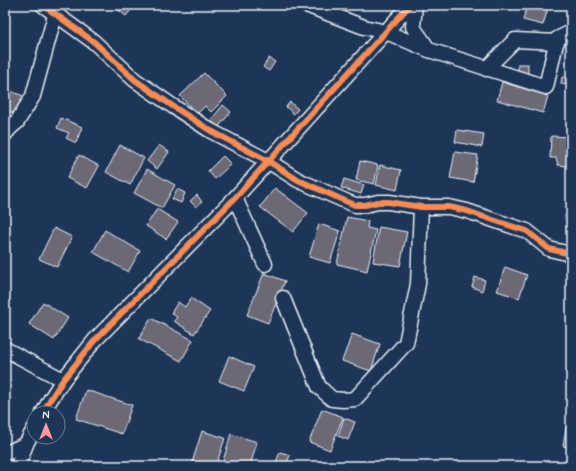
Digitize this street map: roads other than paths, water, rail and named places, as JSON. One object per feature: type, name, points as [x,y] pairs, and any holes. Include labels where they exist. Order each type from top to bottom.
[{"type":"street","points":[[43,5],[94,42],[135,80],[174,107],[211,132],[268,161],[298,180],[355,205],[389,202],[421,207],[449,207],[467,211],[527,231],[550,249],[571,254]]},
{"type":"street","points":[[306,5],[364,27],[386,32],[429,50],[546,87],[557,39],[571,32]]},
{"type":"street","points":[[47,405],[63,380],[95,340],[234,198],[410,5]]},
{"type":"street","points":[[415,5],[413,27],[429,50]]},
{"type":"street","points":[[5,134],[17,122],[33,96],[55,14]]},
{"type":"street","points":[[486,69],[515,40],[557,42]]},
{"type":"street","points":[[234,198],[265,264]]},
{"type":"street","points":[[283,298],[319,387],[332,399],[355,399],[406,342],[418,284],[421,207]]},
{"type":"street","points":[[5,348],[63,380]]},
{"type":"street","points":[[5,452],[9,452],[26,444]]},
{"type":"street","points":[[18,466],[26,444]]}]
